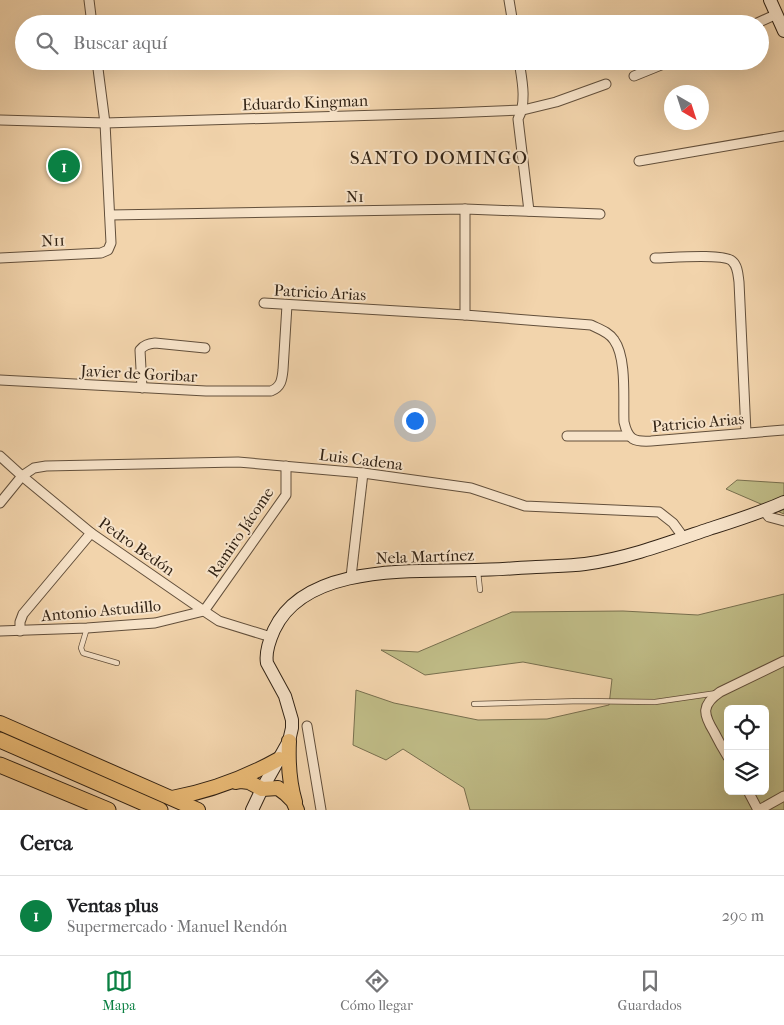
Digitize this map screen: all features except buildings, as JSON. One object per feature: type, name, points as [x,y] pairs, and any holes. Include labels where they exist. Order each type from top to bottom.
[{"type":"highway","points":[[0,740],[160,810]]},
{"type":"highway","points":[[0,765],[108,810]]},
{"type":"main road","points":[[770,0],[784,30]]},
{"type":"main road","name":"Nela Martínez","points":[[252,810],[289,741],[292,728],[288,704],[266,658],[271,637],[282,617],[297,602],[313,591],[350,577],[387,572],[478,570],[583,564],[620,558],[684,538],[784,502]]},
{"type":"main road","points":[[0,723],[198,810]]},
{"type":"main road","points":[[289,741],[288,759],[292,794],[297,810]]},
{"type":"main road","points":[[172,798],[202,792],[247,776],[279,759]]},
{"type":"main road","points":[[230,782],[250,782],[262,789],[278,788],[293,800],[297,810]]},
{"type":"street","points":[[89,0],[91,15]]},
{"type":"street","points":[[509,0],[512,15]]},
{"type":"street","points":[[769,18],[777,14]]},
{"type":"street","points":[[98,70],[105,123],[110,215]]},
{"type":"street","points":[[520,70],[523,110],[518,120],[528,212]]},
{"type":"street","points":[[634,76],[649,70]]},
{"type":"street","name":"Eduardo Kingman","points":[[0,120],[105,123],[523,110],[556,102],[606,84]]},
{"type":"street","points":[[639,161],[784,136]]},
{"type":"street","points":[[465,209],[465,315]]},
{"type":"street","name":"N1","points":[[110,215],[465,209],[600,214]]},
{"type":"street","name":"N11","points":[[0,258],[101,253],[108,250],[111,243],[110,215]]},
{"type":"street","points":[[655,258],[712,257],[728,258],[734,262],[739,282],[746,433]]},
{"type":"street","name":"Patricio Arias","points":[[264,303],[465,315],[591,325],[604,331],[614,339],[620,351],[624,422],[626,431],[634,440],[642,441],[784,430]]},
{"type":"street","name":"Javier de Goribar","points":[[0,380],[206,391],[271,391],[280,386],[283,370],[287,305]]},
{"type":"street","points":[[142,388],[140,350],[143,346],[155,343],[205,348]]},
{"type":"street","points":[[567,436],[629,436]]},
{"type":"street","name":"Pedro Bedón","points":[[0,456],[91,533],[204,611],[219,621],[271,637]]},
{"type":"street","name":"Luis Cadena","points":[[22,476],[34,468],[46,466],[238,462],[286,466],[471,488],[524,506],[658,512],[673,523],[684,538]]},
{"type":"street","name":"Ramiro Jácome","points":[[204,611],[286,495],[286,466]]},
{"type":"street","points":[[350,577],[362,474]]},
{"type":"street","points":[[0,502],[22,476]]},
{"type":"street","points":[[764,510],[769,517],[784,521]]},
{"type":"street","points":[[20,631],[20,622],[23,614],[91,533]]},
{"type":"street","name":"Antonio Astudillo","points":[[0,631],[155,623],[204,611]]},
{"type":"street","points":[[724,750],[707,721],[705,712],[707,704],[720,692],[784,661]]},
{"type":"street","points":[[307,726],[321,810]]},
{"type":"street","points":[[750,795],[759,810],[784,796]]},
{"type":"lane","points":[[478,570],[480,590]]},
{"type":"lane","points":[[87,628],[81,651],[117,663]]},
{"type":"lane","points":[[474,704],[582,701],[654,702],[720,692]]},
{"type":"shaded area","points":[[737,480],[784,483],[784,514],[726,489]]},
{"type":"shaded area","points":[[784,594],[784,810],[470,810],[464,788],[403,749],[386,760],[353,745],[356,690],[394,703],[478,720],[547,719],[609,705],[612,679],[523,662],[425,675],[381,650],[418,652],[512,612],[623,611],[698,615]]},
{"type":"place","name":"Ventas plus","points":[[64,166]]},
{"type":"district","name":"SANTO DOMINGO","points":[[439,157]]}]
